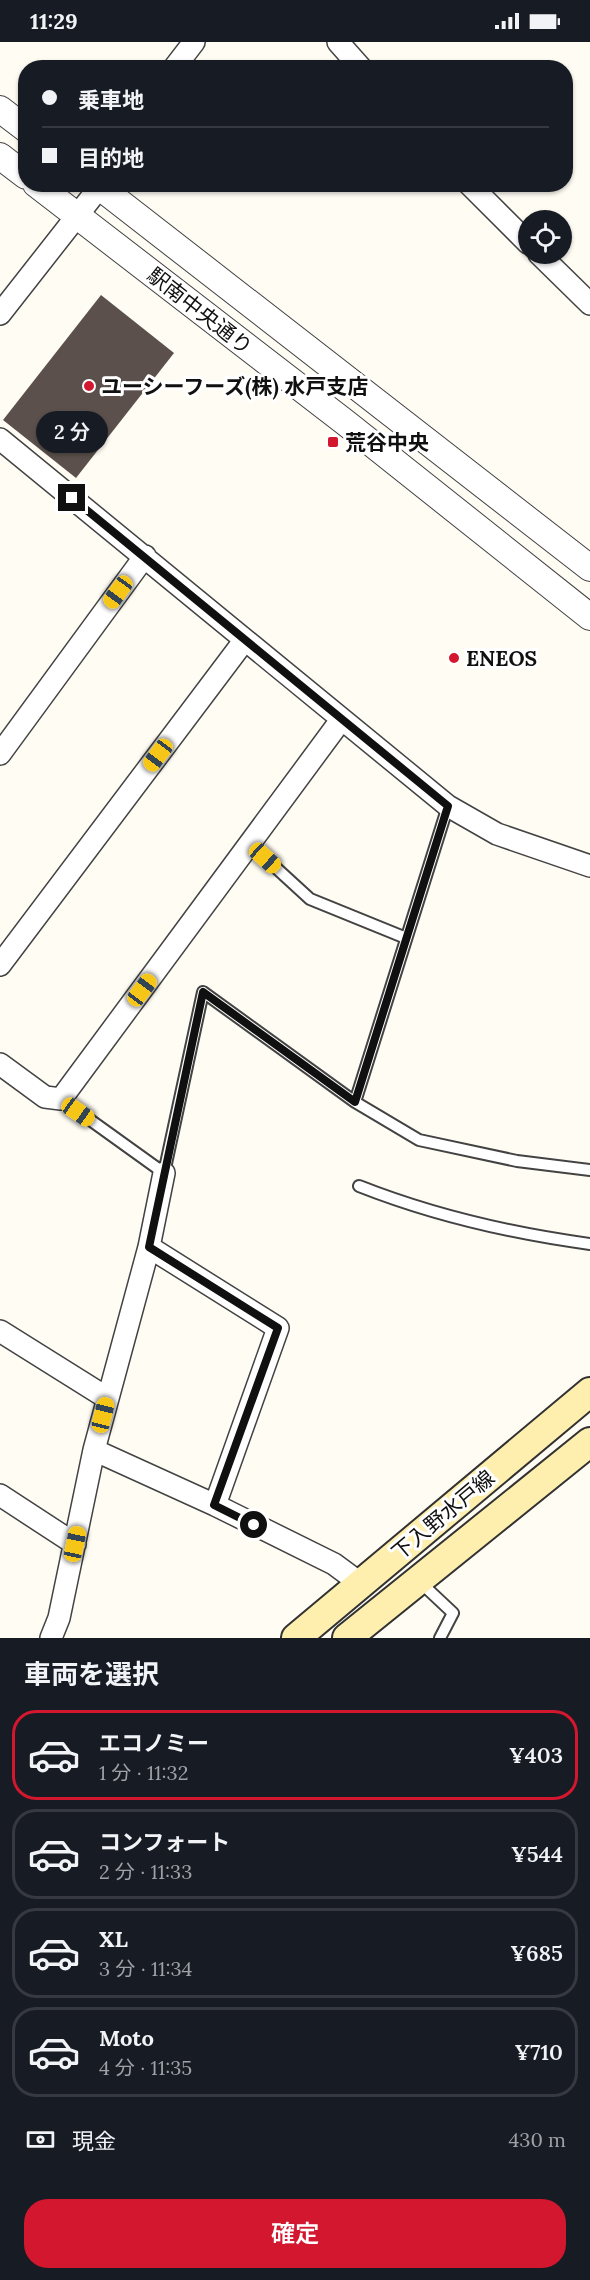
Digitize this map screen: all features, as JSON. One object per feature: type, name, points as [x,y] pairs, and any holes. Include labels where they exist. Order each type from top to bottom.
[{"type":"main road","name":"下入野水戸線","points":[[296,1638],[590,1392]]},
{"type":"main road","name":"下入野水戸線","points":[[347,1638],[590,1442]]},
{"type":"street","points":[[180,60],[194,42]]},
{"type":"street","points":[[338,42],[354,60]]},
{"type":"street","points":[[0,109],[18,123]]},
{"type":"street","points":[[0,156],[18,170]]},
{"type":"street","name":"駅南中央通り","points":[[46,192],[336,416],[590,617]]},
{"type":"street","points":[[0,314],[78,217],[95,192]]},
{"type":"street","name":"駅南中央通り","points":[[107,192],[590,568]]},
{"type":"street","points":[[477,192],[518,233]]},
{"type":"street","points":[[548,264],[590,304]]},
{"type":"street","points":[[0,440],[145,556],[244,641],[448,806],[497,834],[590,866]]},
{"type":"street","points":[[0,754],[145,556]]},
{"type":"street","points":[[0,965],[244,641]]},
{"type":"street","points":[[0,1064],[45,1097],[61,1099],[342,720]]},
{"type":"street","points":[[51,1638],[59,1618],[94,1450],[149,1247],[164,1173]]},
{"type":"street","points":[[149,1247],[278,1328],[214,1505]]},
{"type":"street","points":[[0,1331],[107,1398]]},
{"type":"street","points":[[94,1450],[214,1505],[334,1564],[361,1584]]},
{"type":"street","points":[[0,1495],[75,1544]]},
{"type":"lane","points":[[355,1102],[448,806]]},
{"type":"lane","points":[[250,844],[310,899],[406,938]]},
{"type":"lane","points":[[61,1099],[164,1173],[203,992],[355,1102],[418,1140],[517,1161],[590,1170]]},
{"type":"lane","points":[[359,1186],[416,1209],[531,1236],[590,1244]]},
{"type":"lane","points":[[418,1580],[453,1613],[440,1638]]},
{"type":"building","name":"ユーシーフーズ(株) 水戸支店","points":[[101,295],[174,353],[76,478],[3,420]]},
{"type":"place","name":"ユーシーフーズ(株) 水戸支店","points":[[89,386]]},
{"type":"place","name":"荒谷中央","points":[[333,442]]},
{"type":"place","name":"ENEOS","points":[[454,658]]},
{"type":"route","points":[[72,498],[448,806],[355,1102],[203,992],[149,1247],[278,1328],[214,1505],[254,1525]]}]
